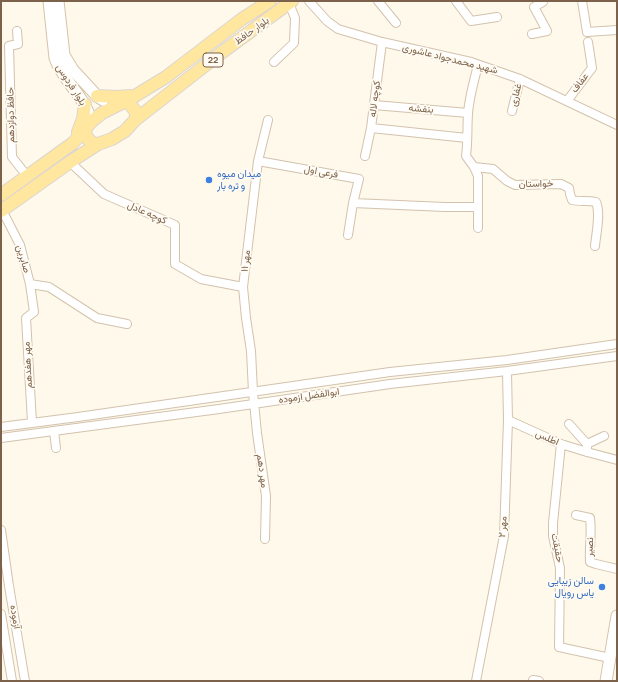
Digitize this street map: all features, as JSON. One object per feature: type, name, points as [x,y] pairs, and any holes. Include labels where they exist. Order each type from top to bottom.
[{"type":"main road","name":"بلوار حافظ","points":[[120,104],[166,77],[242,19],[270,1]]},
{"type":"main road","name":"بلوار حافظ","points":[[135,120],[221,53],[291,2]]},
{"type":"main road","points":[[97,96],[118,97],[137,95]]},
{"type":"main road","points":[[120,104],[129,103],[134,109],[136,116],[135,120]]},
{"type":"main road","points":[[73,143],[83,119],[85,104]]},
{"type":"main road","name":"22","points":[[1,196],[73,143],[88,125],[102,113],[120,104]]},
{"type":"main road","name":"22","points":[[2,210],[98,144],[105,142],[125,131],[135,120]]},
{"type":"main road","points":[[88,125],[85,134],[89,141],[98,144]]},
{"type":"street","name":"بلوار فردوس","points":[[49,1],[55,58],[62,74],[85,104],[88,125]]},
{"type":"street","name":"بلوار فردوس","points":[[58,1],[64,55],[73,70],[97,96],[120,104]]},
{"type":"street","name":"شهید محمدجواد عاشوری","points":[[308,1],[327,21],[338,29],[382,42],[478,65],[520,79],[617,125]]},
{"type":"street","points":[[378,1],[396,23]]},
{"type":"street","points":[[456,1],[471,21],[497,17]]},
{"type":"street","points":[[582,1],[587,32],[617,30]]},
{"type":"street","points":[[274,62],[294,43],[295,18],[291,2]]},
{"type":"street","points":[[532,34],[547,31],[534,7],[542,2]]},
{"type":"street","name":"حافظ دوازدهم","points":[[17,31],[18,44],[9,46],[12,157],[27,176]]},
{"type":"street","name":"کوچه لاله","points":[[365,156],[371,128],[382,42]]},
{"type":"street","name":"عفاف","points":[[567,101],[592,68],[588,42]]},
{"type":"street","points":[[478,65],[470,96],[466,156],[474,167],[478,176],[478,228]]},
{"type":"street","name":"غفاری","points":[[512,111],[520,79]]},
{"type":"street","name":"بنفشه","points":[[374,105],[468,113]]},
{"type":"street","name":"مهر ۱۱","points":[[254,404],[251,351],[243,287],[258,161],[268,120]]},
{"type":"street","points":[[371,128],[467,138]]},
{"type":"street","name":"فرعی اول","points":[[258,161],[359,179],[353,203],[348,235]]},
{"type":"street","name":"کوچه عادل","points":[[70,162],[104,194],[175,225],[175,264],[201,279],[243,287]]},
{"type":"street","name":"خواستان","points":[[474,167],[492,169],[507,181],[515,185],[561,184],[569,188],[572,200],[579,202],[588,200],[596,202],[598,206],[598,217],[594,246]]},
{"type":"street","points":[[353,203],[478,207]]},
{"type":"street","name":"صابرین","points":[[2,210],[20,245],[30,284],[34,312]]},
{"type":"street","points":[[30,284],[49,287],[97,318],[127,324]]},
{"type":"street","name":"مهر هفدهم","points":[[32,422],[26,318],[34,312]]},
{"type":"street","name":"ابوالفضل ازموده","points":[[1,427],[390,372],[507,360],[617,344]]},
{"type":"street","name":"ابوالفضل ازموده","points":[[1,438],[87,428],[390,384],[507,371],[617,356]]},
{"type":"street","name":"مهر ۲","points":[[476,681],[504,536],[508,420],[507,371]]},
{"type":"street","name":"مهر دهم","points":[[254,404],[266,496],[265,540]]},
{"type":"street","name":"اطلس","points":[[508,420],[561,444],[587,448],[617,460]]},
{"type":"street","points":[[568,424],[587,448],[604,436]]},
{"type":"street","points":[[54,431],[56,448]]},
{"type":"street","name":"حقیقت","points":[[561,444],[553,523],[553,536],[560,568],[558,647],[610,658]]},
{"type":"street","name":"نصیر","points":[[576,515],[590,518],[590,562],[617,569]]},
{"type":"street","name":"آزموده","points":[[1,530],[9,586],[26,681]]},
{"type":"street","name":"آزموده","points":[[1,614],[12,681]]},
{"type":"street","points":[[606,681],[617,616]]},
{"type":"place","name":"میدان میوه و تره بار","points":[[209,180]]},
{"type":"place","name":"سالن زیبایی یاس رویال","points":[[602,587]]}]
